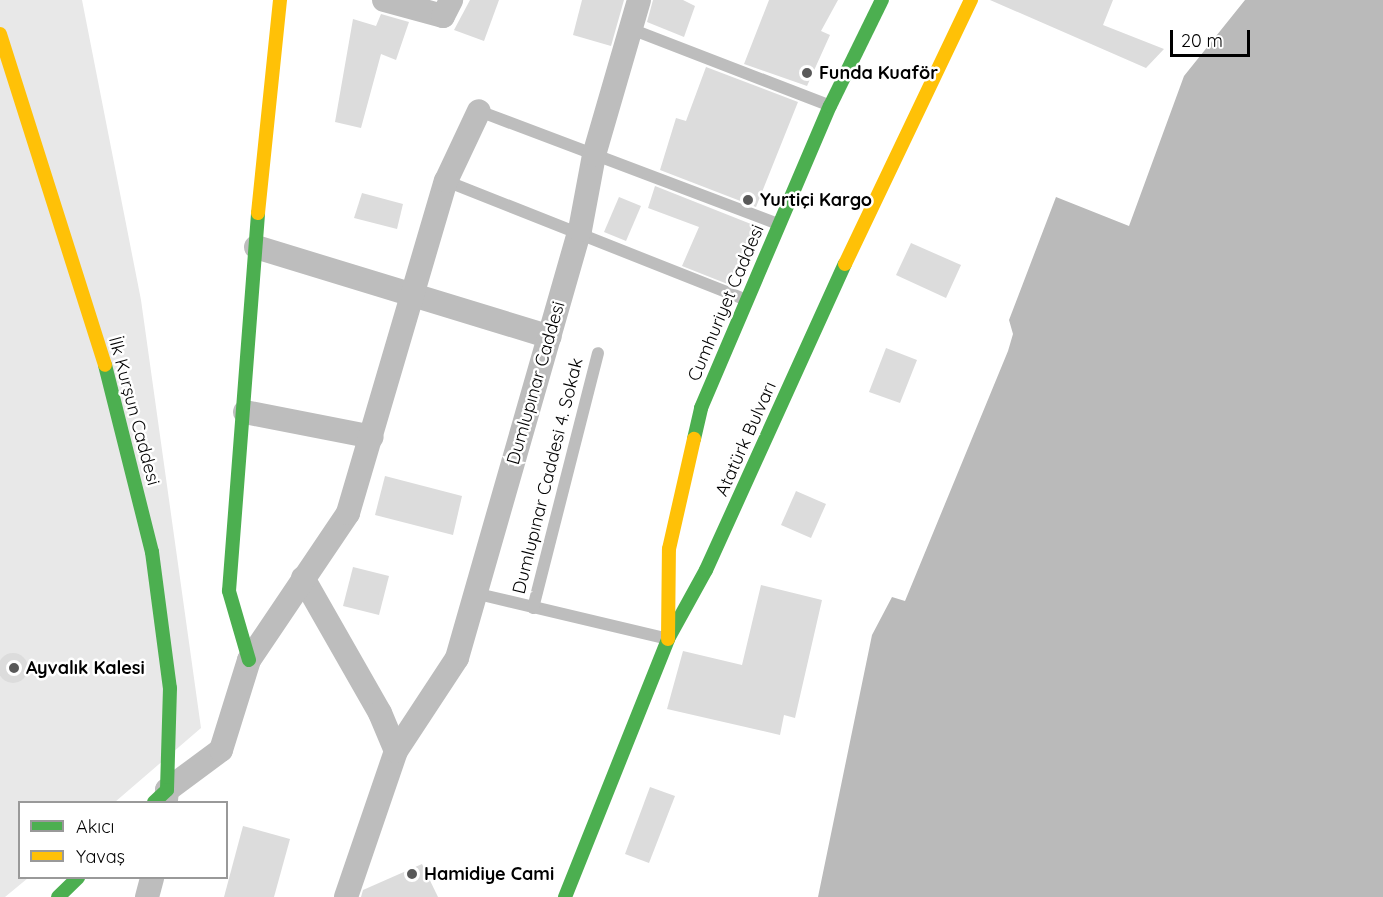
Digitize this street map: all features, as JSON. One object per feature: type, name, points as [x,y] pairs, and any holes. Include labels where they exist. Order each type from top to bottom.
[{"type":"main road","points":[[249,660],[229,591],[268,81],[280,0]]},
{"type":"main road","name":"Cumhuriyet Caddesi","points":[[668,639],[669,549],[698,419],[830,106],[882,0]]},
{"type":"main road","name":"Atatürk Bulvarı","points":[[565,897],[668,639],[706,570],[922,94],[971,0]]},
{"type":"main road","name":"İlk Kurşun Caddesi","points":[[0,34],[108,375],[152,552],[170,688],[162,798]]},
{"type":"main road","points":[[58,897],[77,879]]},
{"type":"street","points":[[384,0],[443,16],[451,0]]},
{"type":"street","name":"Dumlupınar Caddesi","points":[[346,897],[396,751],[458,658],[474,593],[580,231],[594,155],[639,0]]},
{"type":"street","points":[[162,798],[221,750],[249,660],[348,513],[372,437],[409,295],[446,181],[479,111]]},
{"type":"street","points":[[256,247],[550,337]]},
{"type":"street","points":[[244,412],[372,437]]},
{"type":"street","points":[[303,578],[381,713],[396,751]]},
{"type":"street","points":[[147,897],[152,879]]},
{"type":"lane","points":[[631,29],[830,106]]},
{"type":"lane","points":[[479,111],[779,225]]},
{"type":"lane","points":[[446,181],[580,231],[747,300]]},
{"type":"lane","name":"Dumlupınar Caddesi 4. Sokak","points":[[533,608],[598,353]]},
{"type":"lane","points":[[474,593],[668,639]]},
{"type":"shaded area","points":[[0,0],[82,0],[141,300],[201,728],[116,801],[18,801],[18,879],[27,879],[5,897],[0,897]]},
{"type":"shaded area","points":[[1245,0],[1383,0],[1383,897],[818,897],[872,635],[892,597],[905,601],[1008,351],[1013,334],[1009,320],[1056,197],[1129,226],[1184,76]]},
{"type":"building","points":[[470,0],[499,0],[484,41],[454,30]]},
{"type":"building","points":[[582,0],[624,0],[611,46],[573,35]]},
{"type":"building","points":[[653,0],[683,0],[695,6],[684,37],[647,22]]},
{"type":"building","points":[[769,0],[838,0],[821,31],[830,35],[807,86],[744,64]]},
{"type":"building","points":[[990,0],[1113,0],[1103,25],[1164,49],[1146,68]]},
{"type":"building","points":[[381,14],[409,22],[396,60],[381,54],[361,128],[335,122],[353,19],[376,26]]},
{"type":"building","points":[[706,67],[798,102],[756,207],[660,170],[676,118],[686,121]]},
{"type":"building","points":[[655,186],[756,226],[730,285],[682,266],[699,227],[648,208]]},
{"type":"building","points":[[362,193],[403,204],[397,229],[354,218]]},
{"type":"building","points":[[619,197],[641,206],[626,241],[604,232]]},
{"type":"building","points":[[911,243],[961,265],[946,298],[896,275]]},
{"type":"building","points":[[886,348],[917,360],[900,403],[869,392]]},
{"type":"building","points":[[385,476],[462,496],[453,535],[375,515]]},
{"type":"building","points":[[796,491],[826,504],[811,538],[781,525]]},
{"type":"building","points":[[353,567],[389,576],[379,615],[343,606]]},
{"type":"building","points":[[761,585],[822,600],[795,718],[784,715],[780,735],[667,709],[683,651],[742,665]]},
{"type":"building","name":"Ayvalık Kalesi","points":[[7,654],[19,654],[27,662],[27,674],[19,682],[7,682],[-1,674],[-1,662]]},
{"type":"building","points":[[650,787],[675,796],[649,863],[625,854]]},
{"type":"building","points":[[243,826],[290,839],[274,897],[224,897]]},
{"type":"building","name":"Hamidiye Cami","points":[[422,864],[438,897],[361,897],[363,890]]},
{"type":"traffic: fast","points":[[694,439],[701,408],[830,106],[882,0]]},
{"type":"traffic: fast","points":[[249,660],[229,591],[258,213]]},
{"type":"traffic: fast","points":[[565,897],[668,639],[706,570],[845,264]]},
{"type":"traffic: fast","points":[[105,365],[152,552],[170,688],[167,790],[155,801]]},
{"type":"traffic: fast","points":[[58,897],[77,879]]},
{"type":"traffic: slow","points":[[258,213],[280,0]]},
{"type":"traffic: slow","points":[[845,264],[971,0]]},
{"type":"traffic: slow","points":[[0,34],[105,365]]},
{"type":"traffic: slow","points":[[668,639],[669,549],[694,439]]},
{"type":"place","name":"Funda Kuaför","points":[[807,73]]},
{"type":"place","name":"Yurtiçi Kargo","points":[[748,200]]},
{"type":"place","name":"Ayvalık Kalesi","points":[[14,668]]},
{"type":"place","name":"Hamidiye Cami","points":[[412,874]]}]
